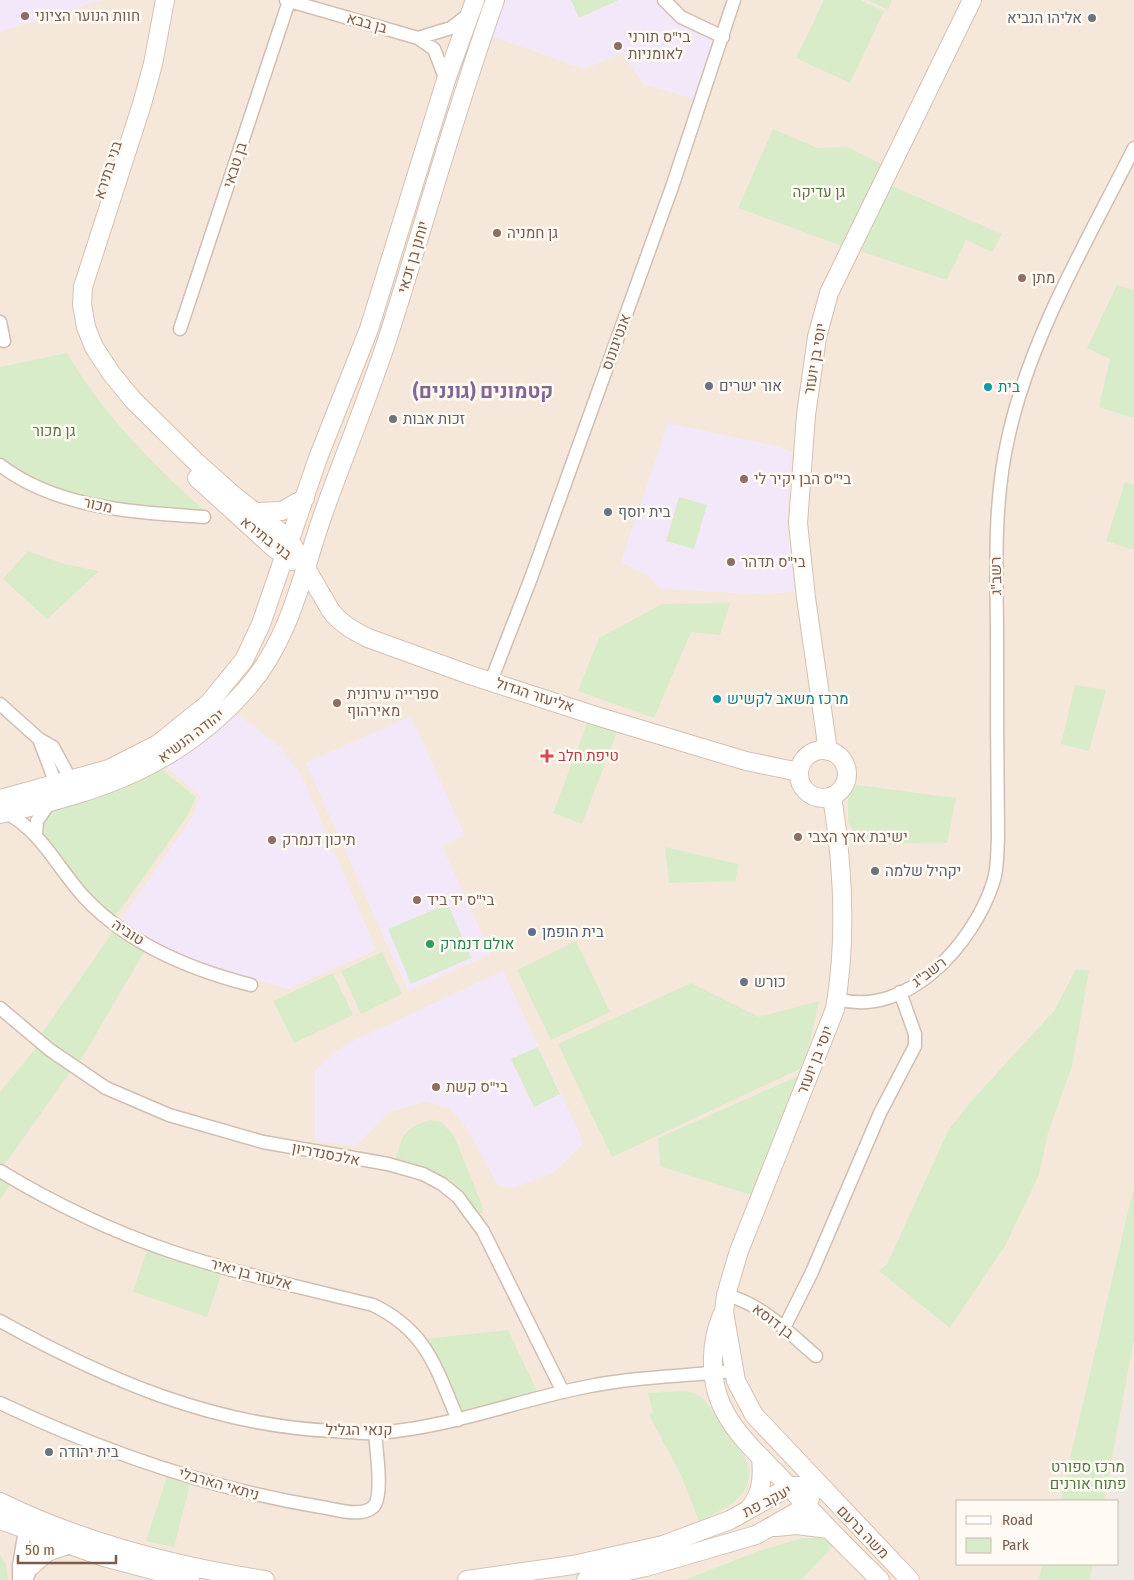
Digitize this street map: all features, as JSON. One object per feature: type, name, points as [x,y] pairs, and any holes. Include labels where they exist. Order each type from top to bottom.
[{"type":"street","name":"בני בתירא","points":[[151,0],[151,18],[143,58],[76,274],[73,295],[76,328],[83,349],[93,367],[129,410],[227,507],[285,556],[305,566]]},
{"type":"street","name":"בני בתירא","points":[[165,0],[155,56],[142,104],[88,263],[82,287],[83,313],[94,347],[122,387],[195,461],[289,539],[305,566]]},
{"type":"street","name":"בן בבא","points":[[288,0],[418,38],[434,49],[446,80]]},
{"type":"street","name":"בן טבאי","points":[[180,329],[288,0]]},
{"type":"street","name":"יוחנן בן זכאי","points":[[305,566],[389,334],[494,0]]},
{"type":"street","points":[[664,0],[681,17],[723,37]]},
{"type":"street","name":"אנטיגונוס","points":[[491,681],[529,583],[639,280],[734,0]]},
{"type":"street","name":"יוסי בן יועזר","points":[[828,751],[806,598],[798,524],[806,414],[818,337],[829,293],[972,0]]},
{"type":"street","points":[[418,38],[452,28],[472,6]]},
{"type":"street","name":"יוחנן בן זכאי","points":[[304,498],[369,329],[446,80],[472,6]]},
{"type":"street","name":"רשב\"ג","points":[[837,999],[854,1004],[874,1002],[916,984],[947,961],[975,924],[994,881],[998,838],[996,555],[999,500],[1008,436],[1022,388],[1045,329],[1134,148]]},
{"type":"street","points":[[0,322],[4,340]]},
{"type":"street","name":"מכור","points":[[0,465],[30,483],[88,504],[153,513],[204,517]]},
{"type":"street","name":"יהודה הנשיא","points":[[2,809],[60,791],[134,758],[170,736],[209,703],[233,676],[251,646],[285,556],[304,498]]},
{"type":"street","points":[[255,512],[284,511],[304,498]]},
{"type":"street","name":"יהודה הנשיא","points":[[60,791],[114,783],[141,771],[166,757],[220,716],[249,686],[279,642],[292,611],[305,566]]},
{"type":"street","name":"אליעזר הגדול","points":[[305,566],[331,611],[339,621],[368,638],[491,681],[746,761],[799,772]]},
{"type":"street","points":[[292,611],[306,603],[314,602],[331,611]]},
{"type":"street","points":[[0,704],[39,739],[46,742],[58,753],[60,791],[37,821],[36,836]]},
{"type":"street","points":[[828,751],[842,760],[847,776],[842,788],[832,796],[816,797],[809,793],[800,780],[801,764],[812,753],[828,751]]},
{"type":"street","name":"יוסי בן יועזר","points":[[789,1487],[729,1421],[716,1391],[714,1373],[715,1332],[739,1251],[835,1009],[841,961],[841,903],[837,826],[832,796]]},
{"type":"street","name":"טוביה","points":[[2,809],[36,836],[87,900],[124,930],[166,955],[229,979],[251,985]]},
{"type":"street","name":"רשב\"ג","points":[[784,1328],[812,1272],[880,1113],[915,1046],[915,1034],[900,992]]},
{"type":"street","name":"אלכסנדריון","points":[[0,1008],[50,1050],[106,1088],[168,1115],[263,1142],[388,1164],[424,1174],[442,1184],[458,1197],[483,1231],[563,1392]]},
{"type":"street","name":"אלעזר בן יאיר","points":[[0,1170],[54,1202],[167,1250],[246,1274],[373,1305],[386,1311],[401,1320],[424,1345],[458,1420]]},
{"type":"street","name":"בן דוסא","points":[[725,1303],[742,1299],[784,1328],[816,1356]]},
{"type":"street","name":"יוסי בן יועזר","points":[[725,1303],[733,1371],[740,1392],[754,1415],[816,1483]]},
{"type":"street","name":"קנאי הגליל","points":[[0,1321],[143,1391],[199,1410],[278,1427],[375,1433],[458,1420],[563,1392],[618,1381],[733,1371]]},
{"type":"street","name":"ניתאי הארבלי","points":[[0,1403],[64,1433],[182,1474],[262,1496],[345,1511],[366,1512],[375,1506],[379,1492],[375,1433]]},
{"type":"street","points":[[747,1512],[760,1488],[761,1457]]},
{"type":"street","name":"יעקב פת","points":[[467,1580],[495,1579],[573,1565],[663,1545],[709,1529],[747,1512],[789,1487],[816,1483],[807,1506],[774,1527],[730,1544],[646,1567],[586,1580]]},
{"type":"street","name":"משה ברעם","points":[[816,1483],[910,1580]]},
{"type":"street","name":"משה ברעם","points":[[789,1487],[880,1580]]},
{"type":"street","points":[[0,1502],[32,1528],[66,1545],[129,1565],[190,1580]]},
{"type":"street","points":[[0,1520],[203,1570],[265,1580]]},
{"type":"street","points":[[774,1527],[797,1524],[828,1529]]},
{"type":"street","points":[[29,1573],[32,1528]]},
{"type":"street","points":[[19,1580],[19,1566],[32,1528]]},
{"type":"street","points":[[29,1573],[47,1552],[66,1545]]},
{"type":"shaded area","points":[[0,0],[1134,0],[1134,1580],[0,1580]]},
{"type":"shaded area","name":"חוות הנוער הציוני","points":[[0,0],[102,0],[0,32]]},
{"type":"shaded area","name":"בי\"ס תורני לאומניות","points":[[501,0],[659,0],[720,39],[695,99],[643,84],[623,53],[584,69],[488,35]]},
{"type":"shaded area","points":[[668,423],[776,446],[792,452],[787,523],[795,592],[755,594],[661,589],[650,577],[621,562]]},
{"type":"shaded area","points":[[234,711],[281,748],[303,778],[376,950],[288,989],[165,952],[118,924],[191,819],[201,797],[165,766]]},
{"type":"shaded area","name":"בי\"ס יד ביד","points":[[411,716],[465,836],[442,846],[491,954],[408,991],[306,763]]},
{"type":"shaded area","name":"בי\"ס קשת","points":[[503,971],[584,1143],[553,1173],[513,1188],[498,1185],[463,1122],[448,1107],[425,1102],[389,1112],[356,1146],[315,1141],[315,1071],[334,1053],[349,1043]]},
{"type":"shaded area","points":[[1134,1360],[1134,1580],[1090,1580],[1093,1565],[1119,1565],[1119,1500],[1106,1500]]},
{"type":"green space","points":[[571,0],[619,0],[579,18]]},
{"type":"green space","points":[[824,0],[860,0],[884,11],[850,83],[796,58]]},
{"type":"green space","points":[[868,0],[892,0],[888,10]]},
{"type":"green space","name":"גן עדיקה","points":[[773,129],[818,148],[847,147],[882,164],[842,246],[738,208]]},
{"type":"green space","points":[[890,185],[1002,234],[992,252],[966,240],[947,280],[857,250]]},
{"type":"green space","points":[[1117,285],[1134,290],[1134,418],[1099,407],[1110,359],[1087,348]]},
{"type":"green space","name":"גן מכור","points":[[67,353],[96,397],[130,437],[166,475],[205,511],[152,508],[98,501],[47,486],[23,475],[0,461],[0,367]]},
{"type":"green space","points":[[1125,482],[1134,485],[1134,550],[1106,541]]},
{"type":"green space","points":[[679,497],[707,505],[694,549],[666,541]]},
{"type":"green space","points":[[28,551],[64,564],[99,571],[47,619],[3,579]]},
{"type":"green space","points":[[730,603],[720,635],[691,632],[654,718],[578,691],[599,638],[662,604]]},
{"type":"green space","points":[[1075,685],[1106,690],[1089,751],[1061,744]]},
{"type":"green space","points":[[588,721],[617,732],[582,824],[553,813]]},
{"type":"green space","points":[[162,770],[196,797],[188,815],[115,917],[83,887],[45,837],[44,825],[47,817],[56,809],[120,788]]},
{"type":"green space","points":[[857,785],[956,798],[947,843],[860,844],[848,822],[848,795]]},
{"type":"green space","points":[[665,847],[738,864],[736,881],[669,883]]},
{"type":"green space","name":"אולם דנמרק","points":[[448,904],[471,958],[411,984],[388,929]]},
{"type":"green space","points":[[114,930],[146,949],[79,1063],[40,1036]]},
{"type":"green space","points":[[576,941],[610,1012],[551,1040],[517,970]]},
{"type":"green space","points":[[382,952],[402,994],[361,1014],[341,971]]},
{"type":"green space","points":[[1076,969],[1089,971],[1072,1066],[1048,1133],[1039,1175],[1005,1246],[950,1328],[879,1271],[887,1264],[949,1129],[974,1098],[1054,1011]]},
{"type":"green space","points":[[333,973],[353,1015],[294,1043],[273,1001]]},
{"type":"green space","points":[[691,983],[759,1017],[819,1001],[804,1067],[612,1157],[558,1044]]},
{"type":"green space","points":[[39,1044],[73,1068],[3,1167],[0,1165],[0,1092]]},
{"type":"green space","points":[[538,1047],[560,1094],[534,1107],[511,1059]]},
{"type":"green space","points":[[805,1073],[760,1198],[660,1166],[658,1138]]},
{"type":"green space","points":[[430,1120],[442,1122],[455,1138],[482,1205],[483,1215],[449,1181],[427,1170],[395,1163],[399,1146],[409,1130]]},
{"type":"green space","points":[[0,1178],[10,1185],[0,1200]]},
{"type":"green space","name":"מרכז ספורט פתוח אורנים","points":[[1134,1186],[1134,1339],[1104,1500],[1060,1500]]},
{"type":"green space","points":[[148,1247],[222,1273],[207,1317],[133,1292]]},
{"type":"green space","points":[[508,1330],[537,1391],[459,1411],[424,1339]]},
{"type":"green space","points":[[686,1391],[695,1393],[704,1399],[745,1457],[749,1470],[745,1490],[738,1498],[721,1511],[699,1521],[680,1473],[649,1415],[653,1412],[648,1393]]},
{"type":"green space","points":[[169,1470],[191,1480],[174,1547],[146,1541]]},
{"type":"green space","points":[[802,1538],[820,1538],[836,1543],[801,1580],[684,1580],[759,1551]]},
{"type":"green space","points":[[0,1554],[6,1564],[8,1580],[0,1580]]},
{"type":"green space","points":[[1043,1565],[1093,1565],[1090,1580],[1038,1580]]},
{"type":"place","name":"חוות הנוער הציוני","points":[[25,16]]},
{"type":"place","name":"אליהו הנביא","points":[[1092,18]]},
{"type":"place","name":"בי\"ס תורני לאומניות","points":[[618,46]]},
{"type":"place","name":"גן חמניה","points":[[497,233]]},
{"type":"place","name":"מתן","points":[[1022,278]]},
{"type":"place","name":"אור ישרים","points":[[709,386]]},
{"type":"place","name":"בית","points":[[988,387]]},
{"type":"place","name":"זכות אבות","points":[[393,419]]},
{"type":"place","name":"בי\"ס הבן יקיר לי","points":[[744,479]]},
{"type":"place","name":"בית יוסף","points":[[608,512]]},
{"type":"place","name":"בי\"ס תדהר","points":[[731,562]]},
{"type":"place","name":"מרכז משאב לקשיש","points":[[717,699]]},
{"type":"place","name":"ספרייה עירונית מאירהוף","points":[[337,703]]},
{"type":"place","name":"טיפת חלב","points":[[547,756]]},
{"type":"place","name":"ישיבת ארץ הצבי","points":[[798,837]]},
{"type":"place","name":"תיכון דנמרק","points":[[272,840]]},
{"type":"place","name":"יקהיל שלמה","points":[[875,871]]},
{"type":"place","name":"בי\"ס יד ביד","points":[[417,900]]},
{"type":"place","name":"בית הופמן","points":[[532,932]]},
{"type":"place","name":"אולם דנמרק","points":[[430,944]]},
{"type":"place","name":"כורש","points":[[744,982]]},
{"type":"place","name":"בי\"ס קשת","points":[[436,1087]]},
{"type":"place","name":"בית יהודה","points":[[49,1452]]},
{"type":"district","name":"קטמונים (גוננים)","points":[[483,391]]}]
